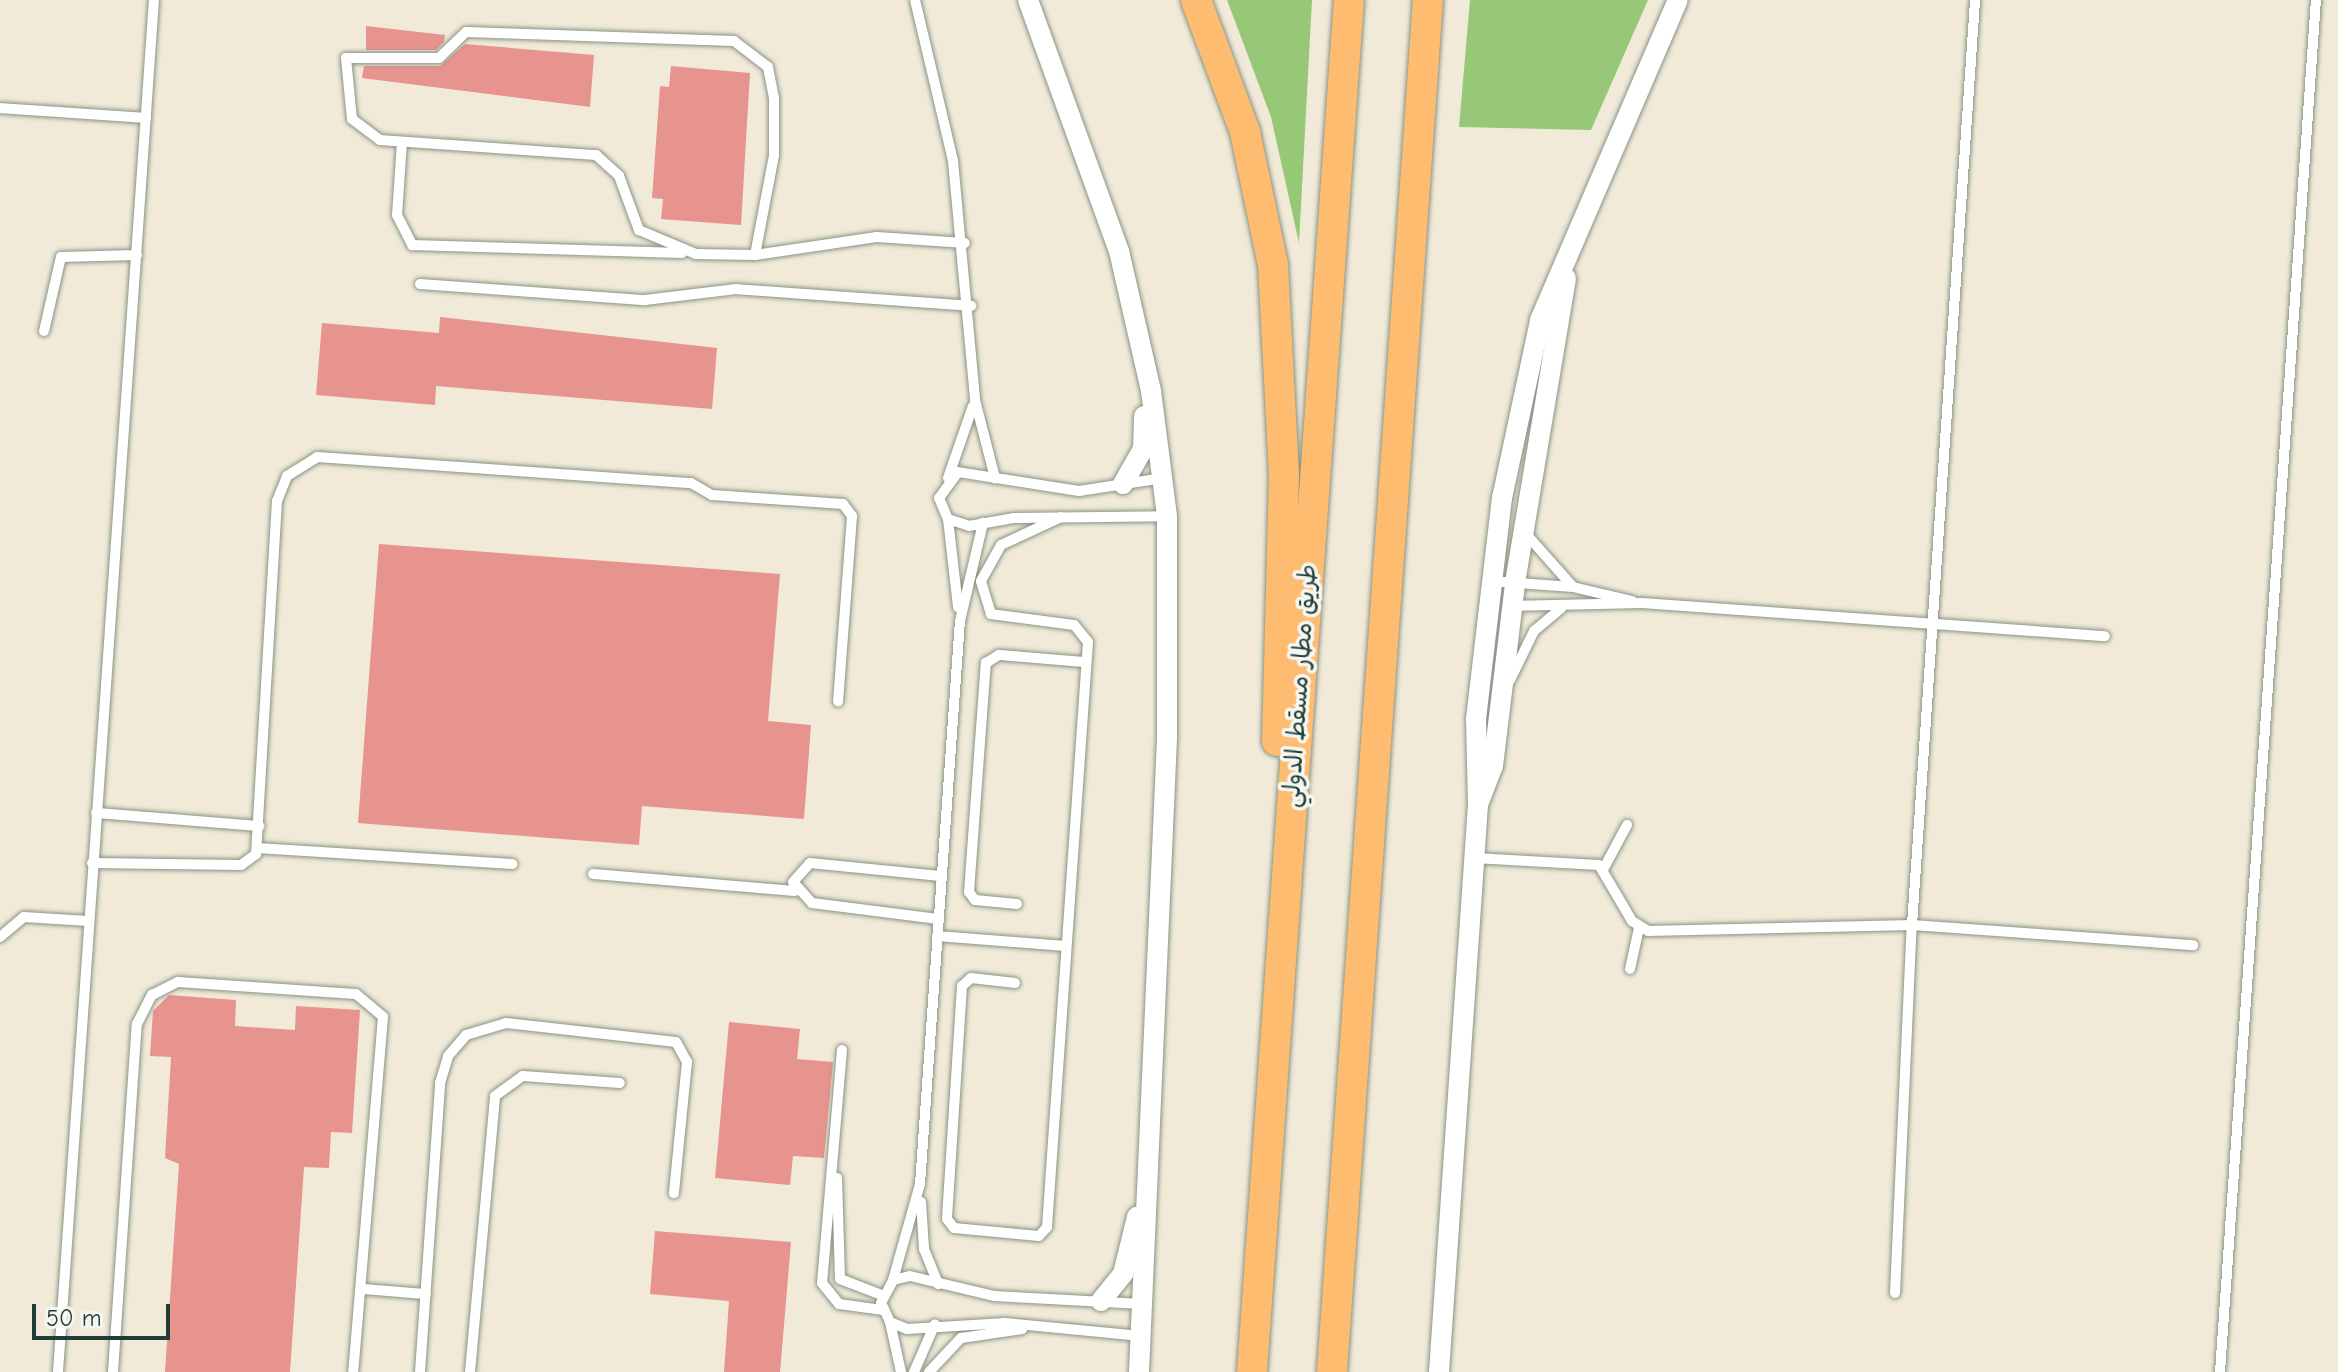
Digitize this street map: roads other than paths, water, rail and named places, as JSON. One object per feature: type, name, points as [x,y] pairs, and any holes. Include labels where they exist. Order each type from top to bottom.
[{"type":"main road","points":[[1196,0],[1245,132],[1281,332],[1284,474],[1267,1161]]},
{"type":"main road","name":"طريق مطار مسقط الدولي","points":[[1252,1372],[1349,0]]},
{"type":"main road","points":[[1332,1372],[1428,0]]},
{"type":"street","points":[[1028,0],[1077,125]]},
{"type":"street","points":[[1041,0],[1143,348],[1167,516],[1168,693],[1139,1372]]},
{"type":"street","points":[[1439,1372],[1478,805],[1475,735],[1490,581],[1540,320],[1678,0]]},
{"type":"street","points":[[1478,805],[1493,766],[1515,583],[1568,259]]},
{"type":"street","points":[[1123,484],[1143,449],[1143,348]]},
{"type":"street","points":[[1101,1301],[1123,1274],[1147,1175]]},
{"type":"lane","points":[[58,1372],[154,0]]},
{"type":"lane","points":[[915,0],[945,113],[965,243],[975,400],[995,478]]},
{"type":"lane","points":[[1895,1293],[1912,925],[1936,624],[1975,0]]},
{"type":"lane","points":[[2220,1372],[2316,0]]},
{"type":"lane","points":[[696,254],[639,230],[619,176],[596,155],[380,140],[352,119],[343,68],[354,53],[439,58],[466,32],[734,41],[768,67],[774,98],[774,155],[755,255]]},
{"type":"lane","points":[[0,108],[146,118]]},
{"type":"lane","points":[[402,142],[397,215],[412,245],[755,255],[877,237],[965,243]]},
{"type":"lane","points":[[44,331],[61,257],[137,255]]},
{"type":"lane","points":[[420,284],[645,300],[736,289],[971,306]]},
{"type":"lane","points":[[960,621],[948,519],[939,498],[975,400]]},
{"type":"lane","points":[[92,863],[241,865],[257,848],[277,501],[287,476],[317,457],[691,483],[712,495],[843,504],[852,521],[838,701]]},
{"type":"lane","points":[[948,478],[958,472],[1068,490],[1163,478]]},
{"type":"lane","points":[[948,519],[983,523],[1061,517],[1167,516]]},
{"type":"lane","points":[[1015,983],[971,978],[962,986],[947,1219],[954,1228],[1039,1236],[1047,1227],[1088,642],[1079,627],[995,617],[981,591],[993,552],[1061,517]]},
{"type":"lane","points":[[938,1284],[924,1249],[920,1184],[960,621],[983,523]]},
{"type":"lane","points":[[1524,528],[1531,546],[1573,587]]},
{"type":"lane","points":[[1490,581],[1573,587],[1642,603]]},
{"type":"lane","points":[[1487,605],[1561,608],[1642,603],[2105,636]]},
{"type":"lane","points":[[1502,696],[1534,631],[1561,608]]},
{"type":"lane","points":[[1017,904],[975,900],[969,892],[986,663],[999,655],[1085,662]]},
{"type":"lane","points":[[96,813],[259,826]]},
{"type":"lane","points":[[1604,868],[1627,825]]},
{"type":"lane","points":[[257,848],[513,864]]},
{"type":"lane","points":[[1474,858],[1604,868]]},
{"type":"lane","points":[[795,891],[796,874],[810,863],[940,876]]},
{"type":"lane","points":[[1604,868],[1639,928],[1630,969]]},
{"type":"lane","points":[[593,874],[795,891],[812,903],[938,919]]},
{"type":"lane","points":[[0,937],[24,917],[88,921]]},
{"type":"lane","points":[[1639,928],[1682,935],[1912,925],[2193,945]]},
{"type":"lane","points":[[937,936],[1066,946]]},
{"type":"lane","points":[[113,1372],[137,1024],[146,1003],[169,985],[356,994],[377,1007],[386,1041],[353,1372]]},
{"type":"lane","points":[[420,1372],[442,1069],[456,1044],[478,1028],[506,1023],[676,1042],[687,1062],[674,1193]]},
{"type":"lane","points":[[842,1050],[822,1283],[839,1304],[882,1310]]},
{"type":"lane","points":[[470,1372],[495,1096],[523,1076],[620,1083]]},
{"type":"lane","points":[[836,1132],[839,1274],[848,1288],[882,1295]]},
{"type":"lane","points":[[901,1372],[890,1322],[882,1310],[882,1295],[893,1280],[920,1184]]},
{"type":"lane","points":[[893,1280],[910,1276],[994,1296],[1142,1304]]},
{"type":"lane","points":[[362,1289],[426,1294]]},
{"type":"lane","points":[[890,1322],[907,1329],[935,1324],[1047,1326],[1141,1336]]},
{"type":"lane","points":[[914,1372],[935,1324]]},
{"type":"lane","points":[[929,1372],[961,1338],[1047,1326]]}]
